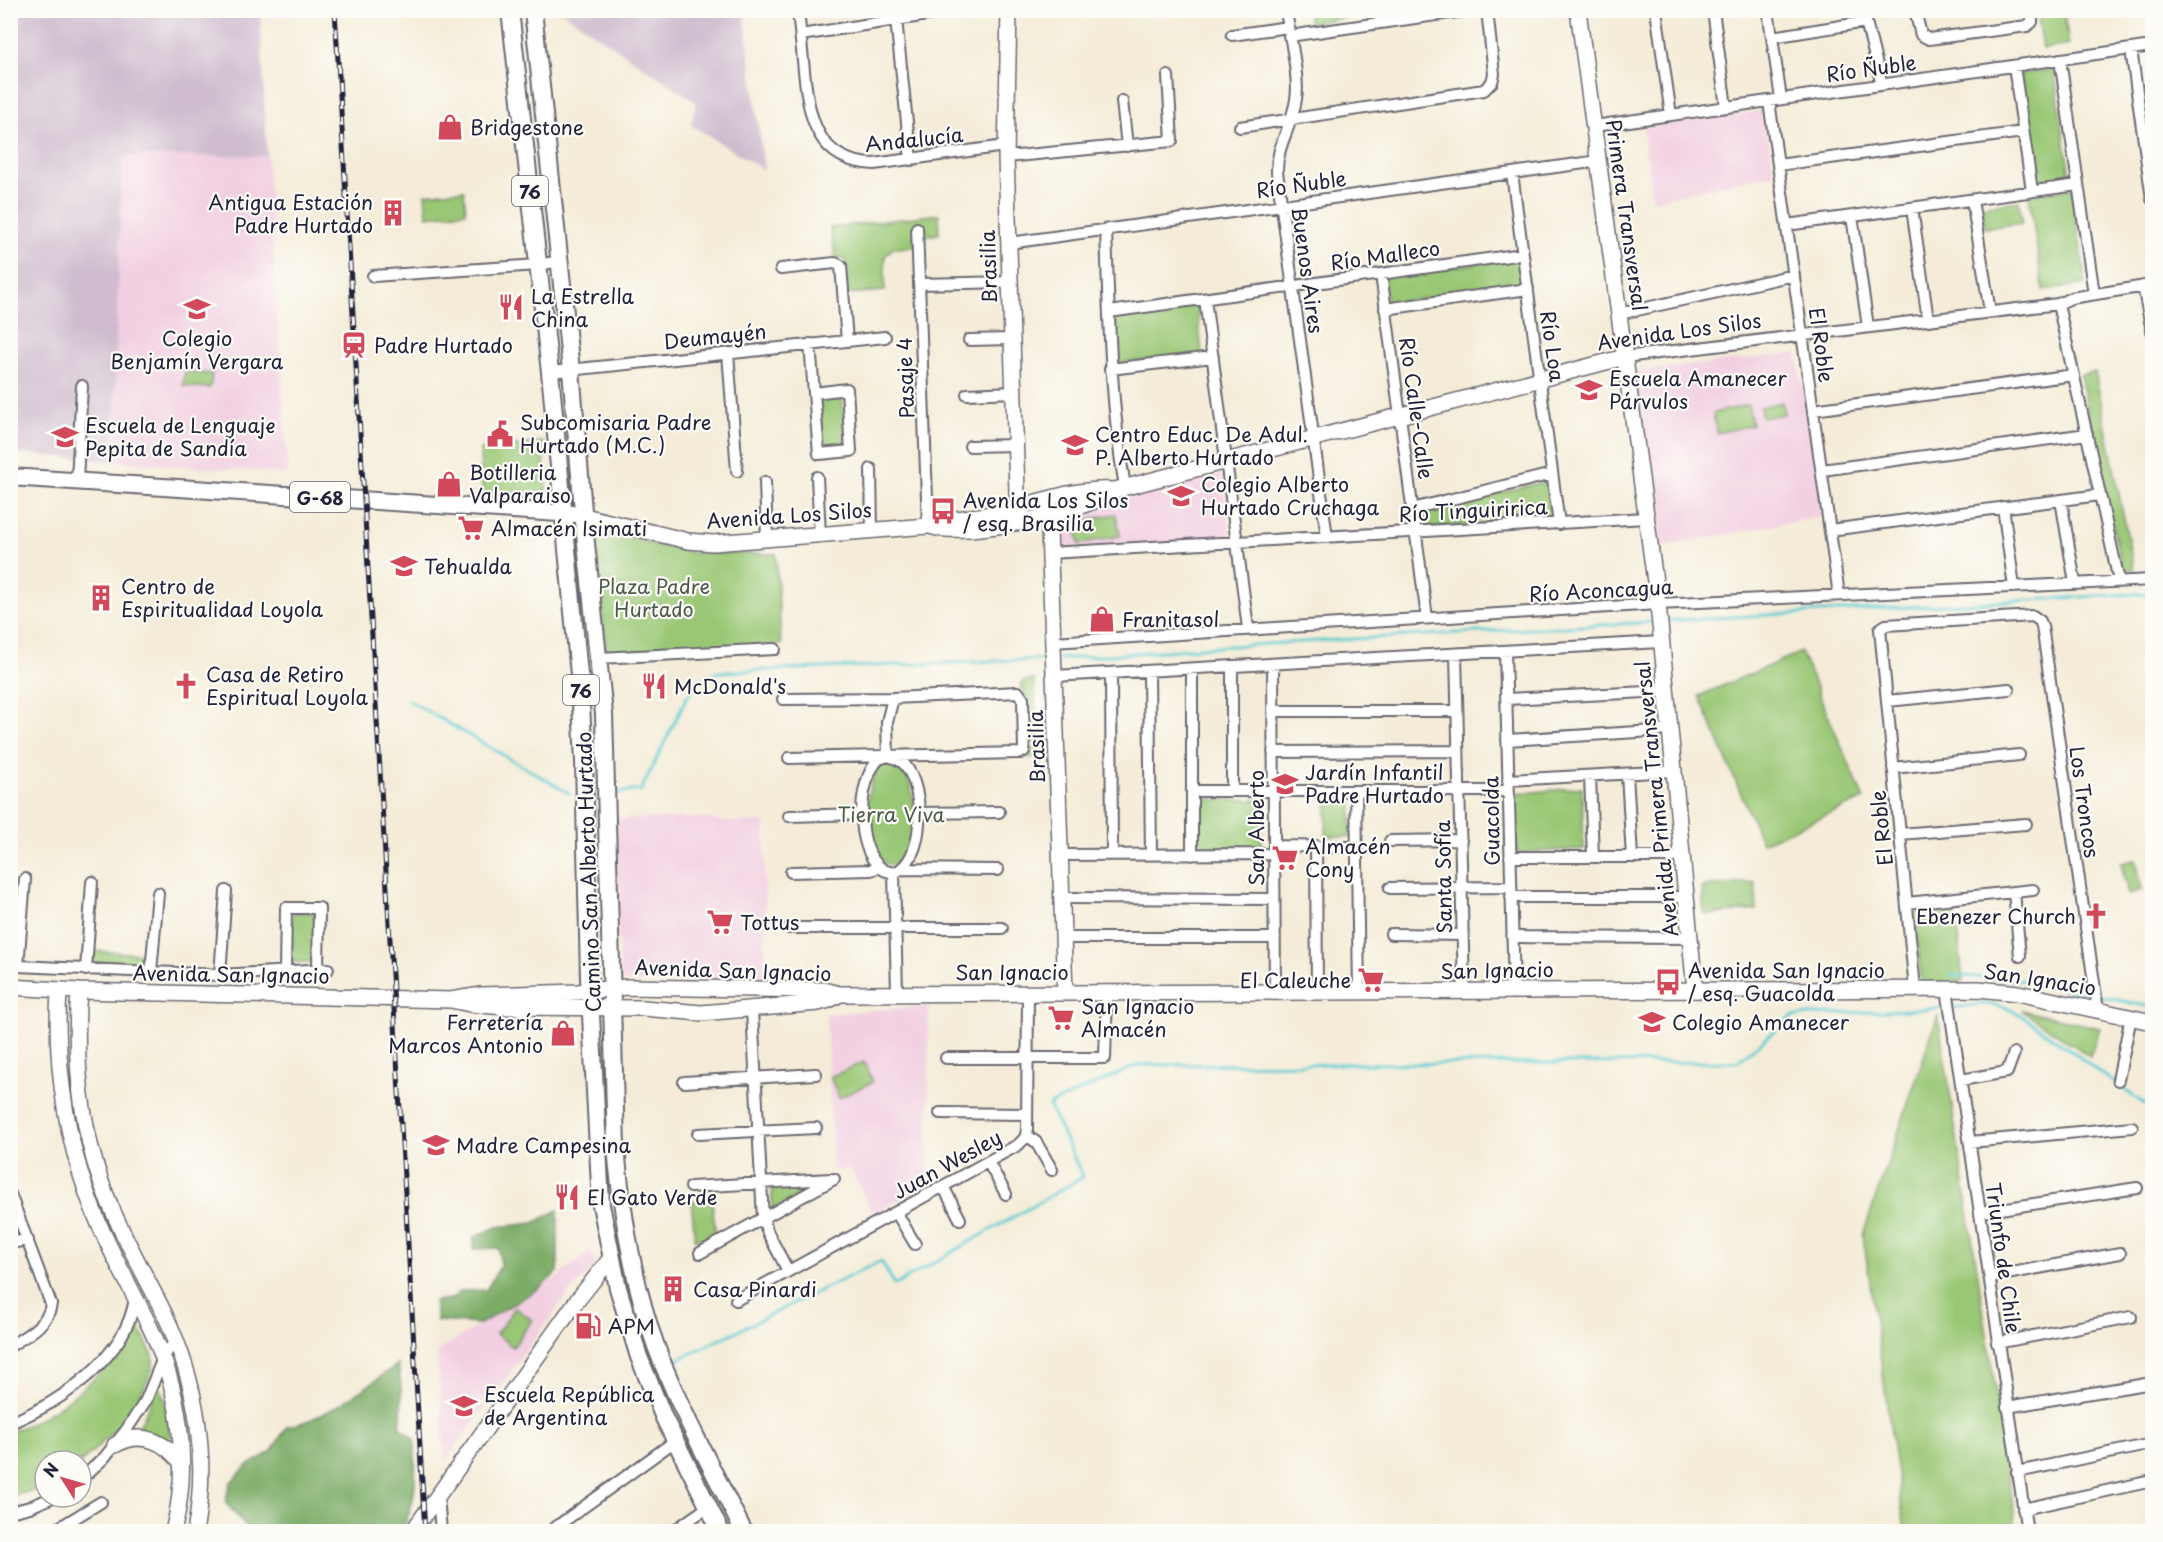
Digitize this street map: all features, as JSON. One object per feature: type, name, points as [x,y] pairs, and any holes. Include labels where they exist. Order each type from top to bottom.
[{"type":"main road","name":"Camino San Alberto Hurtado","points":[[510,10],[550,372],[582,715],[590,991],[600,1194],[618,1288],[639,1357],[675,1441],[721,1532]]},
{"type":"main road","name":"Camino San Alberto Hurtado","points":[[533,10],[599,658],[607,771],[612,1008],[619,1188],[637,1283],[650,1328],[687,1417],[744,1532]]},
{"type":"main road","name":"Brasilia","points":[[1009,10],[1006,151],[1018,515]]},
{"type":"main road","name":"Primera Transversal","points":[[1578,10],[1659,616]]},
{"type":"main road","points":[[532,210],[554,207]]},
{"type":"main road","name":"Avenida Los Silos","points":[[584,516],[688,541],[726,542],[928,526],[986,515],[1018,515],[1048,507],[1094,502],[1120,489],[1625,357]]},
{"type":"main road","name":"G-68","points":[[10,477],[563,512],[584,516]]},
{"type":"main road","name":"Brasilia","points":[[1048,507],[1065,993]]},
{"type":"main road","name":"Avenida Primera Transversal","points":[[1659,616],[1695,990]]},
{"type":"main road","name":"Avenida San Ignacio","points":[[451,1000],[481,996],[663,986],[823,990],[840,994]]},
{"type":"main road","name":"Avenida San Ignacio","points":[[10,987],[79,991],[451,1000],[484,1005],[643,1008],[701,1013],[824,1002],[840,994]]},
{"type":"main road","name":"San Ignacio","points":[[840,994],[1915,989],[1949,1003],[2011,992],[2097,1006],[2152,1022]]},
{"type":"main road","points":[[59,990],[59,1065],[66,1117],[76,1161],[112,1255],[149,1324],[163,1358],[177,1415],[182,1464],[174,1530],[193,1532],[202,1476],[191,1386],[176,1339],[126,1241],[94,1159],[84,1114],[77,1050],[79,991]]},
{"type":"main road","points":[[66,1117],[75,1118],[84,1114]]},
{"type":"main road","points":[[88,1195],[95,1190],[104,1189]]},
{"type":"main road","points":[[412,1532],[576,1302],[611,1258]]},
{"type":"main road","points":[[115,1445],[130,1438],[150,1438],[166,1447],[182,1464]]},
{"type":"street","name":"Andalucía","points":[[798,10],[810,113],[824,141],[840,155],[858,163],[874,164],[1006,151],[1127,146],[1172,141],[1168,76]]},
{"type":"street","points":[[801,35],[895,15],[958,10]]},
{"type":"street","name":"Buenos Aires","points":[[1286,10],[1297,93],[1292,117],[1278,159],[1280,205],[1327,537]]},
{"type":"street","points":[[1232,35],[1289,32],[1471,10]]},
{"type":"street","points":[[1240,127],[1292,117],[1484,90],[1492,82],[1494,74],[1487,10]]},
{"type":"street","points":[[1656,10],[1671,115]]},
{"type":"street","points":[[1713,10],[1726,107]]},
{"type":"street","name":"El Roble","points":[[1768,10],[1772,37],[1778,165],[1839,595]]},
{"type":"street","points":[[1863,10],[1882,85]]},
{"type":"street","points":[[1915,10],[1921,35],[1929,39],[2026,26],[2032,22],[2032,10]]},
{"type":"street","points":[[895,15],[911,160]]},
{"type":"street","points":[[1772,37],[1866,22]]},
{"type":"street","name":"Río Ñuble","points":[[1594,126],[2152,46]]},
{"type":"street","points":[[2131,49],[2152,199]]},
{"type":"street","points":[[2060,59],[2094,294]]},
{"type":"street","points":[[2014,66],[2032,191]]},
{"type":"street","points":[[1122,100],[1127,146]]},
{"type":"street","points":[[1778,165],[2024,132]]},
{"type":"street","name":"Río Ñuble","points":[[1009,243],[1599,161]]},
{"type":"street","name":"Río Loa","points":[[1512,173],[1559,524]]},
{"type":"street","points":[[1787,225],[2078,185]]},
{"type":"street","points":[[1972,200],[1990,312]]},
{"type":"street","points":[[1912,208],[1928,320]]},
{"type":"street","points":[[1852,216],[1868,327]]},
{"type":"street","name":"Pasaje 4","points":[[917,228],[928,526]]},
{"type":"street","points":[[1106,229],[1110,369],[1120,489]]},
{"type":"street","name":"Río Malleco","points":[[1109,312],[1523,254]]},
{"type":"street","points":[[373,276],[538,265],[560,261]]},
{"type":"street","points":[[781,269],[840,264],[847,340]]},
{"type":"street","name":"Río Calle-Calle","points":[[1381,274],[1427,618]]},
{"type":"street","points":[[1619,314],[1794,275]]},
{"type":"street","points":[[919,284],[1010,282]]},
{"type":"street","points":[[2147,286],[2152,331]]},
{"type":"street","name":"Avenida Los Silos","points":[[1625,357],[2058,304],[2071,298],[2147,286]]},
{"type":"street","points":[[1385,309],[1528,289]]},
{"type":"street","points":[[1205,299],[1248,628]]},
{"type":"street","points":[[2058,304],[2119,581]]},
{"type":"street","name":"Deumayén","points":[[550,372],[885,336]]},
{"type":"street","points":[[969,340],[1012,339]]},
{"type":"street","points":[[810,344],[814,393],[819,454],[851,452],[847,389],[814,393]]},
{"type":"street","points":[[728,353],[737,471]]},
{"type":"street","points":[[1110,369],[1213,357]]},
{"type":"street","points":[[1813,410],[2074,375]]},
{"type":"street","points":[[78,481],[82,386]]},
{"type":"street","points":[[968,394],[1014,392]]},
{"type":"street","points":[[1822,470],[2087,434]]},
{"type":"street","points":[[970,447],[1016,445]]},
{"type":"street","points":[[872,470],[872,531]]},
{"type":"street","points":[[1412,509],[1552,474]]},
{"type":"street","points":[[817,477],[820,535]]},
{"type":"street","points":[[765,482],[767,539]]},
{"type":"street","points":[[1830,530],[2100,495]]},
{"type":"street","points":[[2061,500],[2075,584]]},
{"type":"street","points":[[2003,507],[2014,587]]},
{"type":"street","name":"Río Tinguiririca","points":[[1050,553],[1646,519]]},
{"type":"street","name":"Río Aconcagua","points":[[1053,644],[1248,628],[1427,618],[1659,616],[1839,595],[2152,580]]},
{"type":"street","name":"Los Troncos","points":[[1881,627],[2019,617],[2036,617],[2042,626],[2097,1006]]},
{"type":"street","name":"El Roble","points":[[1881,627],[1915,989]]},
{"type":"street","points":[[1054,671],[1111,673],[1661,642]]},
{"type":"street","points":[[599,658],[775,649]]},
{"type":"street","name":"Guacolda","points":[[1505,651],[1514,990]]},
{"type":"street","name":"Santa Sofía","points":[[1456,654],[1464,991]]},
{"type":"street","name":"San Alberto","points":[[1273,664],[1275,992]]},
{"type":"street","points":[[1232,666],[1232,791]]},
{"type":"street","points":[[1192,669],[1192,855]]},
{"type":"street","points":[[1149,671],[1151,855]]},
{"type":"street","points":[[1111,673],[1112,855]]},
{"type":"street","points":[[1887,701],[2009,689]]},
{"type":"street","points":[[1506,699],[1666,691]]},
{"type":"street","points":[[783,699],[893,698],[1017,692],[1023,699],[1024,750],[1020,753],[789,758]]},
{"type":"street","points":[[877,698],[887,722]]},
{"type":"street","points":[[888,756],[887,722],[893,698]]},
{"type":"street","points":[[1273,711],[1457,711]]},
{"type":"street","points":[[1507,740],[1670,730]]},
{"type":"street","points":[[1274,752],[1458,751]]},
{"type":"street","points":[[1893,768],[2019,755]]},
{"type":"street","points":[[879,867],[866,843],[862,814],[865,788],[870,771],[879,759],[888,756],[899,760],[909,771],[916,790],[920,813],[914,850],[898,871],[895,929],[897,993]]},
{"type":"street","points":[[1192,792],[1460,791],[1590,776],[1674,771]]},
{"type":"street","points":[[1627,774],[1632,857]]},
{"type":"street","points":[[1590,776],[1593,857]]},
{"type":"street","points":[[1356,791],[1359,992]]},
{"type":"street","points":[[920,813],[999,812]]},
{"type":"street","points":[[789,816],[862,814]]},
{"type":"street","points":[[1900,834],[2026,824]]},
{"type":"street","points":[[1390,841],[1461,840]]},
{"type":"street","points":[[1060,855],[1192,855],[1316,846],[1357,847]]},
{"type":"street","points":[[1316,846],[1317,992]]},
{"type":"street","points":[[1510,857],[1682,857]]},
{"type":"street","points":[[791,872],[871,870],[879,867],[898,871],[998,870]]},
{"type":"street","points":[[25,879],[14,964],[86,970],[220,975],[323,969],[319,908],[286,908],[285,971]]},
{"type":"street","points":[[86,970],[92,882]]},
{"type":"street","points":[[1390,888],[1462,887],[1511,892],[1686,897]]},
{"type":"street","points":[[1907,903],[2033,890]]},
{"type":"street","points":[[220,975],[226,891]]},
{"type":"street","points":[[2014,892],[2020,956]]},
{"type":"street","points":[[151,972],[158,893]]},
{"type":"street","points":[[1062,898],[1274,899]]},
{"type":"street","points":[[789,928],[1002,928]]},
{"type":"street","points":[[1391,934],[1463,935]]},
{"type":"street","points":[[1512,937],[1690,938]]},
{"type":"street","points":[[1063,938],[1275,938]]},
{"type":"street","name":"Juan Wesley","points":[[736,1300],[1018,1145],[1026,1135],[1028,993]]},
{"type":"street","points":[[946,1058],[1105,1058],[1107,993]]},
{"type":"street","name":"Triunfo de Chile","points":[[1949,1003],[1981,1212],[1997,1343],[2027,1532]]},
{"type":"street","points":[[752,1010],[763,1219],[788,1271]]},
{"type":"street","points":[[2118,1080],[2131,1017]]},
{"type":"street","points":[[1961,1080],[2007,1072],[2014,1053]]},
{"type":"street","points":[[684,1082],[816,1074]]},
{"type":"street","points":[[940,1113],[1027,1114]]},
{"type":"street","points":[[1970,1142],[2132,1127]]},
{"type":"street","points":[[698,1134],[816,1128]]},
{"type":"street","points":[[1026,1135],[1036,1142],[1052,1170]]},
{"type":"street","points":[[988,1162],[1006,1194]]},
{"type":"street","points":[[691,1187],[834,1179],[700,1253]]},
{"type":"street","points":[[943,1186],[960,1219]]},
{"type":"street","points":[[1981,1212],[2137,1188]]},
{"type":"street","points":[[10,1194],[51,1304],[44,1322],[10,1346]]},
{"type":"street","points":[[896,1212],[915,1244]]},
{"type":"street","points":[[10,1244],[28,1240]]},
{"type":"street","points":[[1990,1277],[2120,1253]]},
{"type":"street","points":[[10,1423],[59,1398],[97,1365],[123,1332],[132,1315],[135,1298]]},
{"type":"street","points":[[1997,1343],[2132,1317]]},
{"type":"street","points":[[93,1467],[115,1445],[146,1400],[163,1358],[176,1339]]},
{"type":"street","points":[[2007,1407],[2152,1383]]},
{"type":"street","points":[[549,1532],[675,1441]]},
{"type":"street","points":[[2017,1472],[2152,1444]]},
{"type":"street","points":[[2023,1509],[2152,1481]]},
{"type":"street","points":[[438,1496],[441,1532]]},
{"type":"street","points":[[52,1532],[101,1502]]},
{"type":"street","points":[[10,1512],[33,1506]]},
{"type":"street","points":[[672,1532],[708,1507]]},
{"type":"shaded area","points":[[10,11],[260,11],[267,156],[122,156],[113,461],[11,453]]},
{"type":"shaded area","points":[[561,11],[744,11],[764,170],[691,125],[696,102]]},
{"type":"shaded area","points":[[1763,111],[1774,174],[1652,200],[1643,128]]},
{"type":"shaded area","name":"Colegio Benjamín Vergara","points":[[122,156],[267,156],[288,474],[113,461]]},
{"type":"shaded area","points":[[1797,353],[1824,516],[1659,547],[1635,372]]},
{"type":"shaded area","name":"Colegio Alberto Hurtado Cruchaga","points":[[1221,474],[1231,538],[1054,551],[1055,517]]},
{"type":"shaded area","points":[[704,818],[726,822],[765,822],[765,982],[620,982],[614,819]]},
{"type":"shaded area","points":[[929,1006],[928,1185],[873,1213],[850,1169],[833,1170],[826,1014]]},
{"type":"shaded area","name":"Escuela República de Argentina","points":[[590,1251],[596,1265],[568,1294],[445,1461],[437,1351],[558,1277]]},
{"type":"green space","points":[[1308,10],[1387,11],[1310,23]]},
{"type":"green space","points":[[2037,11],[2064,11],[2069,45],[2043,49]]},
{"type":"green space","points":[[2054,69],[2070,177],[2034,181],[2020,74]]},
{"type":"green space","points":[[2072,188],[2086,284],[2043,290],[2029,195]]},
{"type":"green space","points":[[464,190],[466,212],[427,216],[425,194]]},
{"type":"green space","points":[[2019,201],[2022,223],[1985,228],[1982,206]]},
{"type":"green space","points":[[939,214],[939,234],[914,237],[915,247],[893,248],[885,256],[885,291],[847,294],[845,259],[836,258],[830,228]]},
{"type":"green space","points":[[1518,258],[1521,287],[1387,303],[1383,280],[1387,276]]},
{"type":"green space","points":[[1197,306],[1202,354],[1118,363],[1113,315]]},
{"type":"green space","points":[[185,372],[212,374],[210,388],[183,386]]},
{"type":"green space","points":[[2095,372],[2134,570],[2122,570],[2080,375]]},
{"type":"green space","points":[[842,393],[846,452],[824,454],[819,395]]},
{"type":"green space","points":[[1782,402],[1784,414],[1762,418],[1760,407]]},
{"type":"green space","points":[[1748,405],[1752,425],[1717,433],[1713,413]]},
{"type":"green space","points":[[543,442],[546,490],[530,498],[515,500],[482,493],[480,450]]},
{"type":"green space","points":[[1547,481],[1551,522],[1423,528],[1421,512]]},
{"type":"green space","points":[[1116,514],[1120,536],[1079,544],[1075,522]]},
{"type":"green space","name":"Plaza Padre Hurtado","points":[[595,530],[693,553],[776,554],[781,645],[606,652]]},
{"type":"green space","points":[[1801,652],[1864,799],[1762,843],[1699,696]]},
{"type":"green space","points":[[1034,680],[1037,757],[1025,758],[1027,748],[1025,692],[1020,686],[1023,681]]},
{"type":"green space","name":"Tierra Viva","points":[[884,761],[902,769],[913,797],[915,822],[912,844],[908,854],[895,865],[882,861],[873,851],[866,820],[871,785],[876,771]]},
{"type":"green space","points":[[1582,787],[1584,849],[1516,853],[1515,794]]},
{"type":"green space","points":[[1200,799],[1262,800],[1261,848],[1199,847]]},
{"type":"green space","points":[[1327,801],[1352,801],[1351,837],[1326,836]]},
{"type":"green space","points":[[2136,860],[2142,890],[2128,894],[2121,863]]},
{"type":"green space","points":[[1755,882],[1757,910],[1704,915],[1702,887]]},
{"type":"green space","points":[[1955,908],[1963,981],[1922,986],[1915,913]]},
{"type":"green space","points":[[293,912],[316,913],[314,963],[291,962]]},
{"type":"green space","points":[[93,951],[146,954],[146,967],[92,964]]},
{"type":"green space","points":[[2021,1010],[2100,1028],[2090,1056]]},
{"type":"green space","points":[[1938,1015],[2017,1531],[1905,1531],[1863,1235]]},
{"type":"green space","points":[[864,1062],[873,1082],[839,1098],[830,1077]]},
{"type":"green space","points":[[818,1184],[772,1211],[772,1186]]},
{"type":"green space","points":[[712,1199],[716,1237],[695,1239],[691,1201]]},
{"type":"green space","points":[[558,1210],[558,1272],[538,1289],[480,1324],[437,1321],[434,1301],[451,1299],[461,1291],[486,1290],[501,1265],[498,1248],[473,1249],[474,1237],[497,1227],[534,1223]]},
{"type":"green space","points":[[515,1308],[532,1320],[513,1347],[496,1334]]},
{"type":"green space","points":[[137,1324],[153,1356],[153,1367],[139,1399],[121,1424],[93,1451],[93,1449],[33,1449],[33,1491],[11,1496],[11,1431],[47,1414],[83,1388],[100,1373]]},
{"type":"green space","points":[[398,1364],[402,1396],[400,1428],[415,1439],[413,1497],[407,1520],[401,1531],[250,1531],[225,1502],[231,1482],[246,1467],[272,1451],[287,1426],[315,1418],[330,1410]]},
{"type":"green space","points":[[160,1387],[165,1401],[171,1441],[167,1442],[138,1429],[157,1388]]},
{"type":"waterway","points":[[1663,621],[2152,593]]},
{"type":"waterway","points":[[1058,659],[1214,647],[1654,622]]},
{"type":"waterway","points":[[616,793],[641,790],[688,695],[701,679],[717,672],[1049,659]]},
{"type":"waterway","points":[[408,700],[569,793]]},
{"type":"waterway","points":[[1951,975],[2029,981],[2092,995]]},
{"type":"waterway","points":[[2098,996],[2152,1007]]},
{"type":"waterway","points":[[1953,1008],[1988,1004],[2011,1010],[2152,1109]]},
{"type":"waterway","points":[[675,1361],[881,1261],[895,1285],[1083,1177],[1049,1105],[1138,1065],[1737,1062],[1793,1016],[1946,1008]]},
{"type":"railway","points":[[335,10],[425,1532]]},
{"type":"place","name":"Bridgestone","points":[[450,127]]},
{"type":"place","name":"Antigua Estación Padre Hurtado","points":[[393,213]]},
{"type":"place","name":"La Estrella China","points":[[511,307]]},
{"type":"place","name":"Colegio Benjamín Vergara","points":[[197,309]]},
{"type":"place","name":"Padre Hurtado","points":[[354,345]]},
{"type":"place","name":"Escuela Amanecer Párvulos","points":[[1589,390]]},
{"type":"place","name":"Subcomisaria Padre Hurtado (M.C.)","points":[[500,434]]},
{"type":"place","name":"Escuela de Lenguaje Pepita de Sandía","points":[[65,437]]},
{"type":"place","name":"Centro Educ. De Adul. P. Alberto Hurtado","points":[[1075,445]]},
{"type":"place","name":"Botilleria Valparaiso","points":[[449,484]]},
{"type":"place","name":"Colegio Alberto Hurtado Cruchaga","points":[[1181,496]]},
{"type":"place","name":"Avenida Los Silos / esq. Brasilia","points":[[943,511]]},
{"type":"place","name":"Almacén Isimati","points":[[471,528]]},
{"type":"place","name":"Tehualda","points":[[404,566]]},
{"type":"place","name":"Centro de Espiritualidad Loyola","points":[[101,598]]},
{"type":"place","name":"Franitasol","points":[[1102,619]]},
{"type":"place","name":"Casa de Retiro Espiritual Loyola","points":[[186,686]]},
{"type":"place","name":"McDonald's","points":[[654,686]]},
{"type":"place","name":"Jardín Infantil Padre Hurtado","points":[[1285,784]]},
{"type":"place","name":"Almacén Cony","points":[[1285,858]]},
{"type":"place","name":"Ebenezer Church","points":[[2096,916]]},
{"type":"place","name":"Tottus","points":[[720,922]]},
{"type":"place","name":"El Caleuche","points":[[1371,980]]},
{"type":"place","name":"Avenida San Ignacio / esq. Guacolda","points":[[1668,982]]},
{"type":"place","name":"San Ignacio Almacén","points":[[1061,1018]]},
{"type":"place","name":"Colegio Amanecer","points":[[1652,1022]]},
{"type":"place","name":"Ferretería Marcos Antonio","points":[[563,1033]]},
{"type":"place","name":"Madre Campesina","points":[[436,1145]]},
{"type":"place","name":"El Gato Verde","points":[[567,1197]]},
{"type":"place","name":"Casa Pinardi","points":[[673,1289]]},
{"type":"place","name":"APM","points":[[588,1326]]},
{"type":"place","name":"Escuela República de Argentina","points":[[464,1406]]}]
